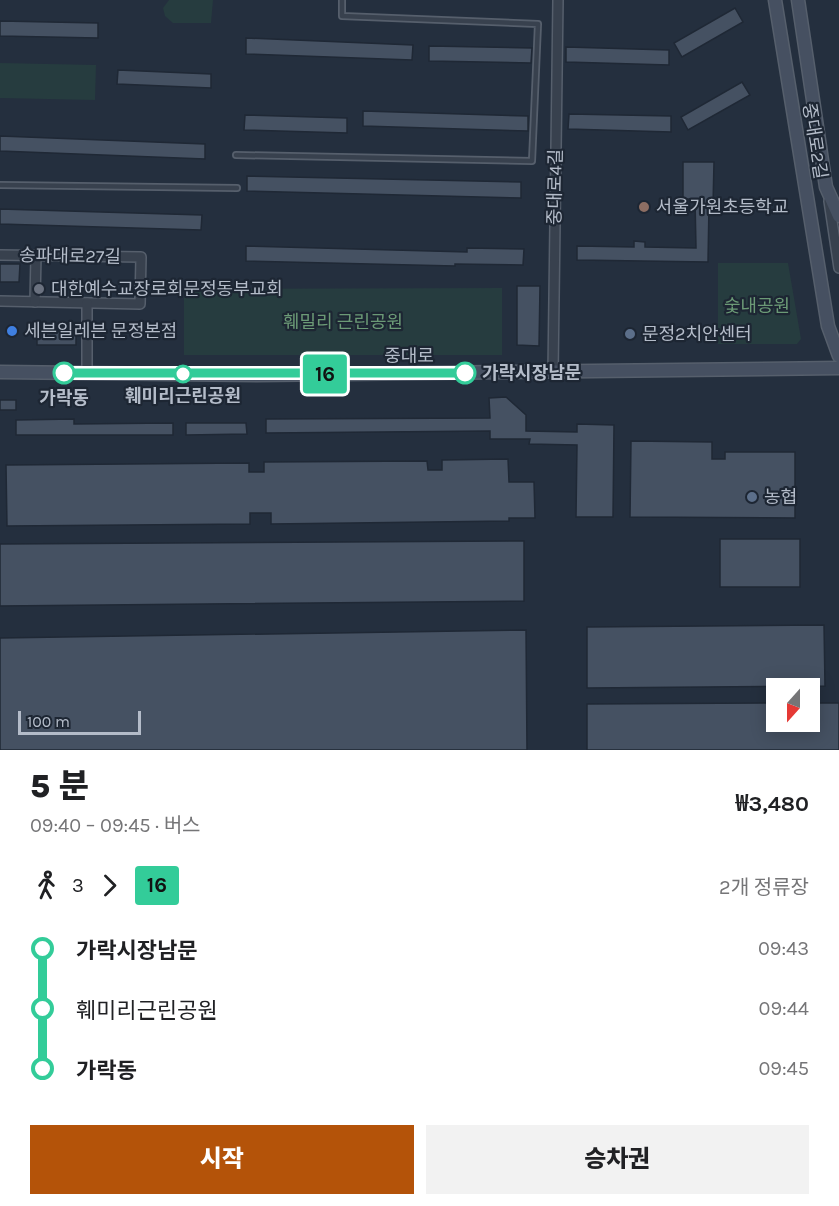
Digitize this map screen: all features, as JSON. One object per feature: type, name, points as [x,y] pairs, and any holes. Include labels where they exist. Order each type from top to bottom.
[{"type":"main road","name":"중대로2길","points":[[775,0],[839,356]]},
{"type":"main road","points":[[798,0],[826,187],[839,216]]},
{"type":"main road","name":"중대로","points":[[0,372],[553,373],[839,368]]},
{"type":"street","name":"중대로4길","points":[[553,373],[558,0]]},
{"type":"street","points":[[826,187],[839,268]]},
{"type":"street","name":"송파대로27길","points":[[0,255],[141,257],[140,304],[87,303]]},
{"type":"street","points":[[35,302],[36,255]]},
{"type":"street","points":[[0,301],[87,303],[87,373]]},
{"type":"lane","points":[[236,155],[532,161],[538,24],[342,16],[342,0]]},
{"type":"lane","points":[[0,185],[237,188]]},
{"type":"green space","points":[[169,0],[213,0],[211,23],[173,23],[165,16],[163,8]]},
{"type":"green space","points":[[0,63],[96,65],[95,100],[0,98]]},
{"type":"green space","name":"숯내공원","points":[[718,263],[788,263],[801,339],[797,344],[718,344]]},
{"type":"green space","name":"훼밀리 근린공원","points":[[502,288],[502,355],[184,355],[184,289]]},
{"type":"building","points":[[735,8],[743,22],[682,57],[674,43]]},
{"type":"building","points":[[0,21],[98,23],[98,38],[0,36]]},
{"type":"building","points":[[246,38],[413,45],[412,60],[246,54]]},
{"type":"building","points":[[429,46],[532,48],[531,63],[429,61]]},
{"type":"building","points":[[566,47],[669,50],[669,65],[566,62]]},
{"type":"building","points":[[118,70],[211,74],[211,88],[117,84]]},
{"type":"building","points":[[742,82],[750,95],[688,130],[681,117]]},
{"type":"building","points":[[363,111],[528,116],[528,131],[363,126]]},
{"type":"building","points":[[569,114],[671,116],[671,132],[568,129]]},
{"type":"building","points":[[245,115],[347,118],[347,133],[244,130]]},
{"type":"building","points":[[0,136],[205,144],[205,159],[0,151]]},
{"type":"building","points":[[683,162],[714,162],[713,205],[709,205],[708,262],[577,260],[577,246],[634,247],[634,241],[645,242],[645,247],[696,248],[695,199],[683,199]]},
{"type":"building","points":[[247,176],[521,182],[521,198],[247,191]]},
{"type":"building","points":[[0,209],[202,215],[201,230],[0,224]]},
{"type":"building","points":[[246,246],[467,252],[467,248],[524,249],[523,265],[455,264],[455,266],[246,261]]},
{"type":"building","points":[[0,264],[20,264],[19,282],[0,282]]},
{"type":"building","points":[[517,286],[540,286],[539,346],[517,345]]},
{"type":"building","points":[[37,331],[76,332],[76,345],[37,345]]},
{"type":"building","points":[[506,397],[526,415],[526,431],[577,432],[577,424],[614,425],[613,517],[576,517],[577,445],[529,444],[530,439],[490,439],[490,431],[266,433],[266,419],[490,418],[489,398]]},
{"type":"building","points":[[0,400],[16,400],[16,410],[0,410]]},
{"type":"building","points":[[74,419],[74,424],[173,423],[173,435],[16,435],[16,420]]},
{"type":"building","points":[[186,423],[246,423],[247,434],[186,435]]},
{"type":"building","points":[[631,441],[712,442],[712,459],[725,459],[725,452],[795,452],[795,518],[630,517]]},
{"type":"building","points":[[508,459],[509,482],[534,482],[535,518],[509,518],[509,521],[271,524],[271,513],[250,513],[250,524],[7,526],[6,465],[249,463],[249,472],[264,472],[264,462],[427,461],[428,470],[442,470],[442,460]]},
{"type":"building","points":[[720,539],[800,539],[800,587],[720,587]]},
{"type":"building","points":[[524,541],[524,601],[0,606],[0,544]]},
{"type":"building","points":[[824,625],[825,686],[820,686],[820,678],[766,678],[766,686],[587,688],[587,627]]},
{"type":"building","points":[[526,630],[527,750],[0,750],[0,638]]},
{"type":"building","points":[[766,703],[766,732],[820,732],[820,703],[839,703],[839,750],[587,750],[587,704]]},
{"type":"bus line","name":"16","points":[[64,373],[257,375],[465,373]]},
{"type":"place","name":"서울가원초등학교","points":[[644,207]]},
{"type":"place","name":"대한예수교장로회문정동부교회","points":[[39,289]]},
{"type":"place","name":"세븐일레븐 문정본점","points":[[12,331]]},
{"type":"place","name":"문정2치안센터","points":[[630,334]]},
{"type":"place","name":"가락동","points":[[64,373]]},
{"type":"place","name":"가락시장남문","points":[[465,373]]},
{"type":"place","name":"훼미리근린공원","points":[[183,374]]},
{"type":"place","name":"농협","points":[[752,497]]}]
